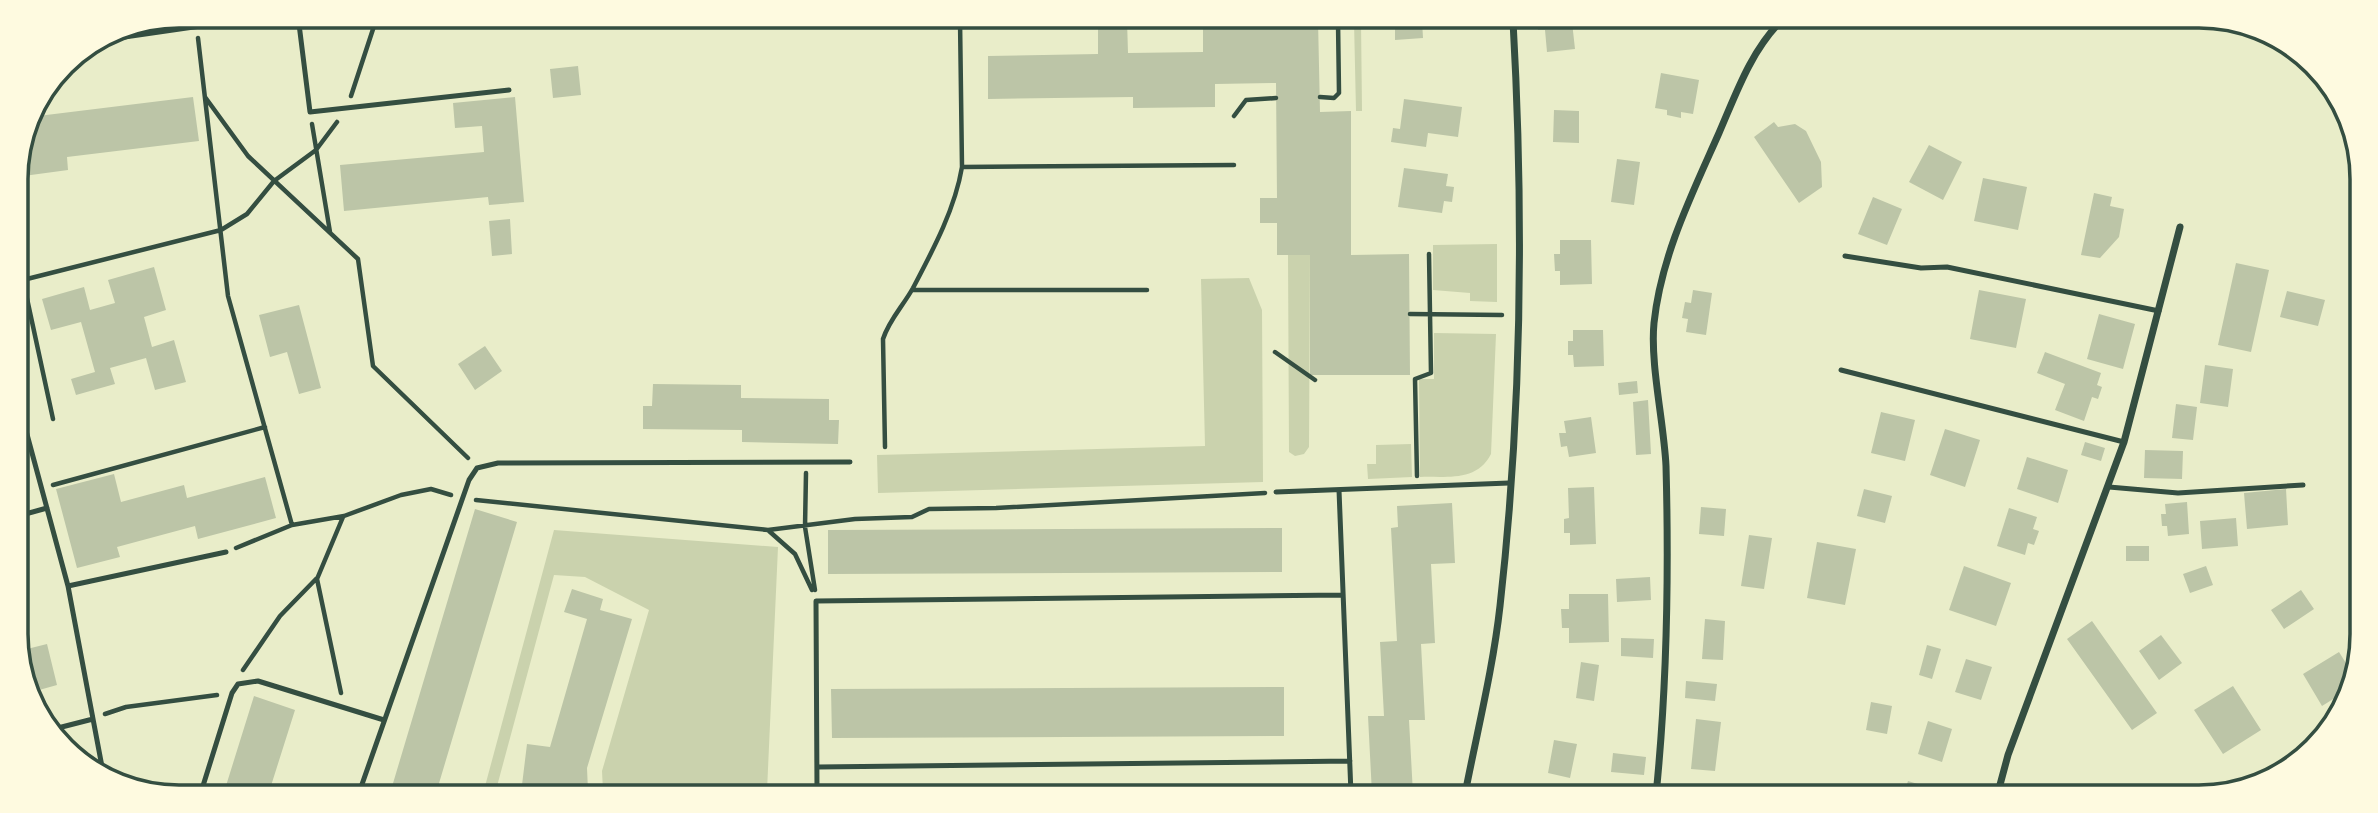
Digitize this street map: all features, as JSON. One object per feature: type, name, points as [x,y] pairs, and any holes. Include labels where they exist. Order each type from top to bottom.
[{"type":"street","points":[[1467,785],[1500,611],[1521,313],[1520,143],[1513,28]]},
{"type":"street","points":[[1657,785],[1666,680],[1666,465],[1654,326],[1656,313],[1662,275],[1686,209],[1746,72],[1765,38],[1774,28]]},
{"type":"street","points":[[2000,785],[2008,755],[2124,442],[2180,226]]},
{"type":"lane","points":[[132,36],[184,28]]},
{"type":"lane","points":[[299,28],[310,113],[509,90]]},
{"type":"lane","points":[[1845,256],[1922,268],[1947,267],[2160,311]]},
{"type":"lane","points":[[1841,370],[2124,442]]},
{"type":"lane","points":[[28,438],[68,586],[101,763]]},
{"type":"lane","points":[[362,785],[463,499],[477,468],[498,463],[850,462]]},
{"type":"lane","points":[[1276,492],[1509,483]]},
{"type":"lane","points":[[2109,486],[2178,492],[2303,485]]},
{"type":"lane","points":[[1339,490],[1351,785]]},
{"type":"lane","points":[[28,513],[47,508]]},
{"type":"lane","points":[[68,586],[226,552]]},
{"type":"lane","points":[[817,785],[816,601],[1343,595]]},
{"type":"lane","points":[[203,785],[232,693],[238,684],[258,681],[384,720]]},
{"type":"lane","points":[[61,727],[93,719]]},
{"type":"lane","points":[[818,767],[1350,761]]},
{"type":"path","points":[[197,28],[228,296],[292,525]]},
{"type":"path","points":[[28,278],[221,230],[247,214],[274,181],[316,150],[347,108],[373,28]]},
{"type":"path","points":[[885,447],[883,340],[887,327],[912,290],[954,201],[961,167],[960,28]]},
{"type":"path","points":[[1320,97],[1334,98],[1339,93],[1338,28]]},
{"type":"path","points":[[205,96],[248,156],[358,259],[373,366],[477,468]]},
{"type":"path","points":[[1234,116],[1246,100],[1276,99]]},
{"type":"path","points":[[310,113],[331,234]]},
{"type":"path","points":[[961,167],[1234,165]]},
{"type":"path","points":[[1417,487],[1415,379],[1417,376],[1431,374],[1429,254]]},
{"type":"path","points":[[912,290],[1147,290]]},
{"type":"path","points":[[28,314],[53,419]]},
{"type":"path","points":[[1410,314],[1502,315]]},
{"type":"path","points":[[1275,352],[1315,380]]},
{"type":"path","points":[[42,488],[265,428]]},
{"type":"path","points":[[807,473],[805,527],[816,601]]},
{"type":"path","points":[[226,552],[292,525],[344,516],[401,495],[430,489],[463,499],[768,530],[855,519],[912,517],[929,509],[996,509],[1276,492]]},
{"type":"path","points":[[238,684],[244,667],[280,616],[317,579],[344,516]]},
{"type":"path","points":[[768,530],[795,554],[816,601]]},
{"type":"path","points":[[317,579],[344,708]]},
{"type":"path","points":[[93,719],[126,707],[232,693]]},
{"type":"green space","points":[[1354,28],[1361,28],[1362,111],[1356,111]]},
{"type":"green space","points":[[1497,244],[1497,302],[1470,301],[1470,293],[1433,290],[1433,245]]},
{"type":"green space","points":[[1288,255],[1310,255],[1309,447],[1304,454],[1295,456],[1289,452]]},
{"type":"green space","points":[[1249,278],[1262,310],[1263,482],[878,493],[877,455],[1205,446],[1201,279]]},
{"type":"green space","points":[[1434,333],[1496,334],[1491,454],[1478,469],[1460,476],[1420,477],[1419,379],[1434,379]]},
{"type":"green space","points":[[1411,444],[1412,477],[1368,479],[1367,464],[1376,464],[1376,445]]},
{"type":"green space","points":[[554,530],[778,547],[767,785],[603,785],[602,771],[649,610],[585,577],[554,575],[497,785],[485,785]]},
{"type":"building","points":[[1098,28],[1127,28],[1128,53],[1203,52],[1203,28],[1318,28],[1320,112],[1351,111],[1351,255],[1409,254],[1410,375],[1310,375],[1310,255],[1277,255],[1277,223],[1260,223],[1260,198],[1277,198],[1276,83],[1215,84],[1215,107],[1133,108],[1133,97],[988,99],[988,56],[1098,54]]},
{"type":"building","points":[[1395,28],[1422,28],[1423,38],[1395,40]]},
{"type":"building","points":[[1573,28],[1575,49],[1547,52],[1545,30],[1538,30]]},
{"type":"building","points":[[578,66],[581,95],[553,98],[550,69]]},
{"type":"building","points":[[1661,73],[1699,80],[1693,114],[1681,112],[1681,118],[1667,115],[1667,110],[1655,108]]},
{"type":"building","points":[[193,97],[199,141],[67,157],[68,170],[28,175],[33,140],[42,115]]},
{"type":"building","points":[[515,97],[524,202],[489,205],[488,197],[344,211],[340,165],[484,152],[482,126],[455,128],[453,103]]},
{"type":"building","points":[[1404,99],[1462,107],[1458,137],[1428,133],[1426,147],[1391,142],[1393,128],[1400,129]]},
{"type":"building","points":[[1554,110],[1579,111],[1579,143],[1553,142]]},
{"type":"building","points":[[1774,122],[1778,127],[1795,124],[1806,131],[1821,162],[1822,187],[1799,203],[1754,137]]},
{"type":"building","points":[[1929,145],[1962,162],[1943,200],[1909,182]]},
{"type":"building","points":[[1617,159],[1640,162],[1634,205],[1611,202]]},
{"type":"building","points":[[1404,168],[1448,174],[1446,186],[1454,187],[1452,202],[1444,201],[1442,213],[1398,207]]},
{"type":"building","points":[[1983,178],[2027,187],[2018,230],[1974,221]]},
{"type":"building","points":[[2094,193],[2112,197],[2110,206],[2124,209],[2119,237],[2100,258],[2081,255]]},
{"type":"building","points":[[1873,197],[1902,209],[1887,245],[1858,234]]},
{"type":"building","points":[[510,219],[512,254],[492,256],[489,221]]},
{"type":"building","points":[[1560,240],[1591,240],[1592,284],[1560,285],[1560,271],[1555,271],[1554,254],[1560,254]]},
{"type":"building","points":[[2236,263],[2269,270],[2251,352],[2218,345]]},
{"type":"building","points":[[154,267],[166,310],[144,317],[152,347],[174,340],[186,382],[155,390],[146,358],[110,368],[115,384],[76,395],[71,379],[95,372],[81,322],[51,330],[42,299],[84,287],[90,310],[115,303],[108,280]]},
{"type":"building","points":[[1693,290],[1712,293],[1706,335],[1686,332],[1688,319],[1682,318],[1685,302],[1691,303]]},
{"type":"building","points":[[1979,290],[2026,299],[2016,348],[1970,339]]},
{"type":"building","points":[[2287,291],[2325,300],[2318,326],[2280,317]]},
{"type":"building","points":[[299,305],[321,388],[299,394],[287,352],[270,357],[259,315]]},
{"type":"building","points":[[2099,314],[2135,324],[2123,369],[2087,359]]},
{"type":"building","points":[[1573,330],[1603,330],[1604,366],[1574,367],[1573,355],[1568,355],[1568,341],[1573,341]]},
{"type":"building","points":[[485,346],[502,371],[475,390],[458,364]]},
{"type":"building","points":[[2045,352],[2101,373],[2097,385],[2102,387],[2098,399],[2092,397],[2084,421],[2055,410],[2065,384],[2037,373]]},
{"type":"building","points":[[2205,365],[2233,369],[2228,407],[2200,403]]},
{"type":"building","points":[[1637,381],[1638,393],[1619,395],[1618,383]]},
{"type":"building","points":[[653,384],[741,385],[741,398],[829,399],[829,420],[839,420],[838,444],[742,442],[742,430],[643,429],[643,406],[652,406]]},
{"type":"building","points":[[1648,400],[1651,454],[1636,455],[1633,402]]},
{"type":"building","points":[[2176,404],[2197,407],[2193,440],[2172,438]]},
{"type":"building","points":[[1881,412],[1915,420],[1905,461],[1871,453]]},
{"type":"building","points":[[1591,417],[1596,453],[1569,457],[1567,446],[1561,447],[1559,433],[1566,433],[1564,421]]},
{"type":"building","points":[[1945,429],[1980,440],[1965,487],[1930,475]]},
{"type":"building","points":[[2085,442],[2105,448],[2101,461],[2081,455]]},
{"type":"building","points":[[2145,450],[2183,451],[2182,479],[2144,478]]},
{"type":"building","points":[[2027,457],[2068,470],[2058,503],[2017,489]]},
{"type":"building","points":[[114,474],[121,502],[184,485],[187,498],[265,477],[276,518],[198,539],[195,526],[117,547],[120,557],[77,568],[56,489]]},
{"type":"building","points":[[1594,487],[1596,544],[1570,545],[1570,533],[1564,533],[1564,519],[1569,518],[1568,488]]},
{"type":"building","points":[[1864,489],[1892,496],[1885,523],[1857,516]]},
{"type":"building","points":[[2286,489],[2288,525],[2247,529],[2244,493]]},
{"type":"building","points":[[2187,502],[2189,534],[2168,536],[2167,526],[2162,526],[2161,514],[2166,514],[2165,504]]},
{"type":"building","points":[[1452,503],[1455,563],[1431,564],[1435,643],[1421,644],[1425,720],[1409,720],[1413,785],[1372,785],[1368,716],[1384,716],[1380,642],[1397,641],[1391,528],[1398,527],[1397,506]]},
{"type":"building","points":[[1701,507],[1726,509],[1724,536],[1699,534]]},
{"type":"building","points":[[2009,508],[2037,517],[2033,529],[2039,531],[2034,545],[2028,543],[2025,555],[1997,546]]},
{"type":"building","points":[[475,509],[517,522],[438,785],[392,785]]},
{"type":"building","points":[[2236,518],[2238,546],[2202,549],[2200,521]]},
{"type":"building","points":[[1282,528],[1282,572],[828,574],[828,530]]},
{"type":"building","points":[[1749,535],[1772,538],[1764,589],[1741,586]]},
{"type":"building","points":[[1817,542],[1856,549],[1845,605],[1807,598]]},
{"type":"building","points":[[2126,546],[2149,546],[2149,561],[2126,561]]},
{"type":"building","points":[[1964,566],[2011,583],[1996,626],[1949,610]]},
{"type":"building","points":[[2206,566],[2213,585],[2190,593],[2183,574]]},
{"type":"building","points":[[1650,577],[1651,600],[1617,602],[1616,579]]},
{"type":"building","points":[[572,589],[603,599],[600,610],[632,619],[587,768],[588,785],[522,785],[527,744],[550,747],[587,619],[564,612]]},
{"type":"building","points":[[2301,590],[2314,609],[2284,629],[2271,610]]},
{"type":"building","points":[[1569,594],[1608,594],[1609,642],[1569,643],[1569,628],[1562,628],[1561,609],[1569,609]]},
{"type":"building","points":[[1705,619],[1725,621],[1723,660],[1702,659]]},
{"type":"building","points":[[2092,621],[2157,713],[2132,730],[2067,639]]},
{"type":"building","points":[[2161,635],[2182,663],[2159,680],[2139,651]]},
{"type":"building","points":[[1621,638],[1654,639],[1653,658],[1621,656]]},
{"type":"building","points":[[47,644],[57,685],[39,690],[29,649]]},
{"type":"building","points":[[1927,645],[1941,649],[1932,679],[1919,675]]},
{"type":"building","points":[[2339,652],[2347,664],[2336,698],[2322,706],[2303,674]]},
{"type":"building","points":[[1966,659],[1992,667],[1981,700],[1955,692]]},
{"type":"building","points":[[1581,662],[1599,665],[1594,701],[1576,698]]},
{"type":"building","points":[[1686,681],[1717,684],[1715,701],[1685,698]]},
{"type":"building","points":[[2233,686],[2261,730],[2223,754],[2194,710]]},
{"type":"building","points":[[1284,687],[1284,736],[832,738],[831,689]]},
{"type":"building","points":[[254,696],[295,710],[271,785],[226,785]]},
{"type":"building","points":[[1871,702],[1892,706],[1887,734],[1866,730]]},
{"type":"building","points":[[1696,719],[1721,722],[1715,771],[1691,769]]},
{"type":"building","points":[[1928,721],[1952,729],[1942,762],[1918,754]]},
{"type":"building","points":[[1554,740],[1577,744],[1570,778],[1548,773]]},
{"type":"building","points":[[1613,753],[1646,757],[1644,775],[1611,772]]}]
